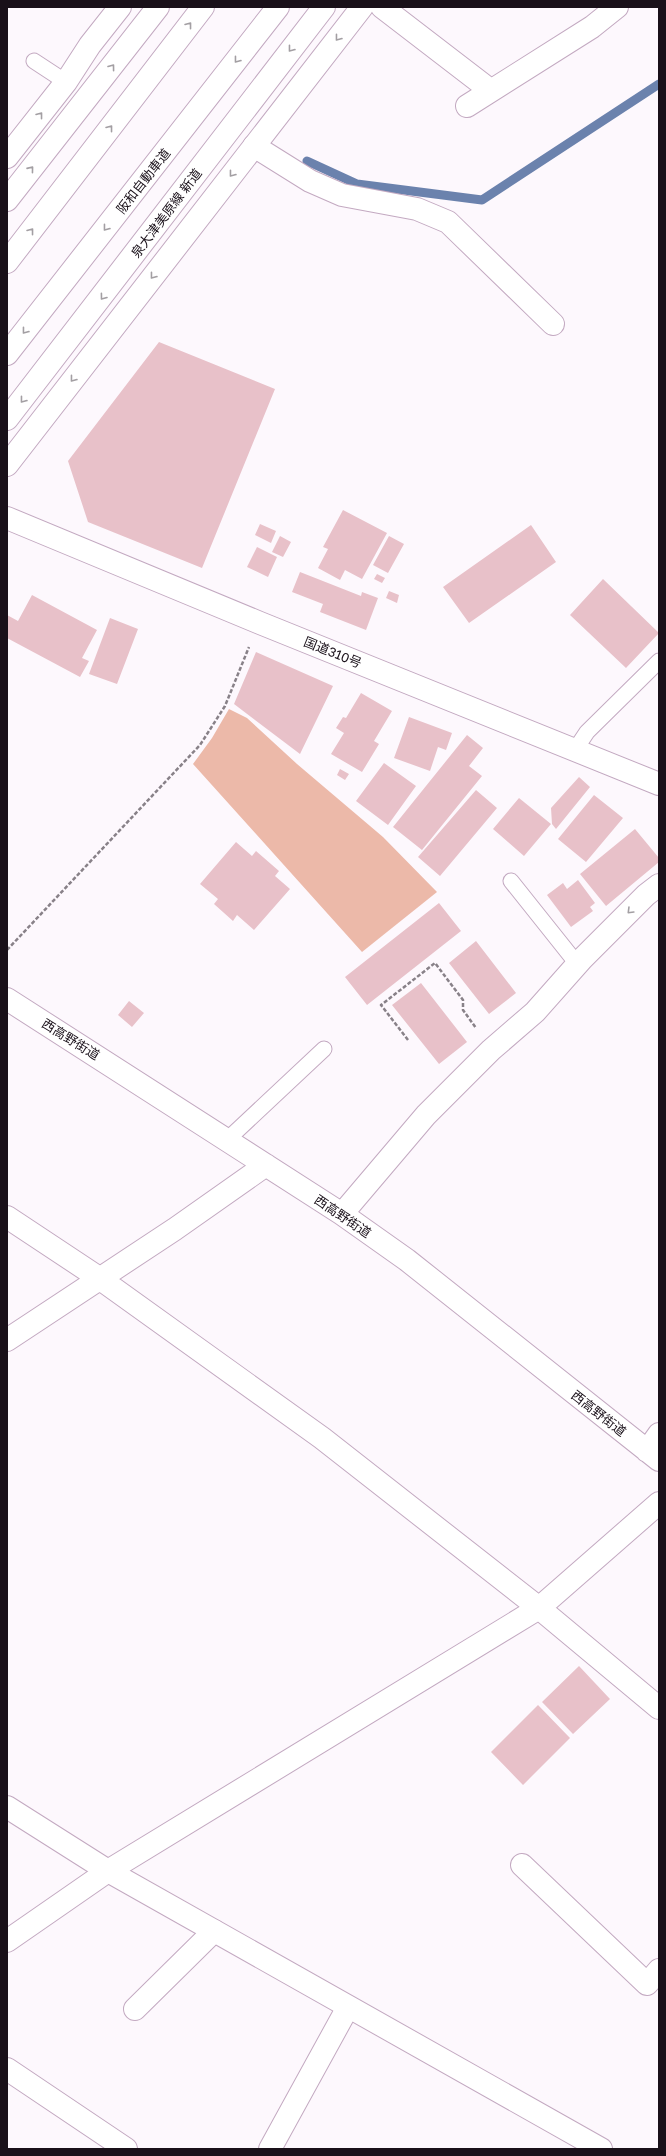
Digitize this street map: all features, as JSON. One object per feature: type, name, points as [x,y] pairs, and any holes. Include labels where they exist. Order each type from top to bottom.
[{"type":"main road","points":[[7,157],[66,82],[90,45],[120,7]]},
{"type":"main road","points":[[7,200],[158,7]]},
{"type":"main road","points":[[7,262],[203,7]]},
{"type":"main road","name":"阪和自動車道","points":[[7,354],[278,7]]},
{"type":"main road","name":"泉大津美原線 新道","points":[[7,419],[324,7]]},
{"type":"main road","points":[[7,465],[362,7]]},
{"type":"main road","points":[[382,7],[490,90]]},
{"type":"main road","points":[[467,106],[490,90],[592,27],[618,7]]},
{"type":"main road","points":[[254,146],[310,181],[342,195],[416,210],[448,222],[553,324]]},
{"type":"main road","name":"国道310号","points":[[7,518],[260,623],[659,784]]},
{"type":"main road","points":[[342,1214],[426,1115],[491,1050],[535,1012],[580,962],[646,895],[659,885]]},
{"type":"main road","name":"西高野街道","points":[[7,998],[228,1139],[342,1214],[413,1265],[655,1448]]},
{"type":"main road","points":[[7,1340],[98,1278],[175,1229],[266,1165]]},
{"type":"main road","points":[[7,1218],[98,1278],[322,1438],[538,1608],[659,1708]]},
{"type":"main road","points":[[7,1941],[108,1871],[538,1608],[659,1503]]},
{"type":"main road","points":[[7,1808],[108,1871],[601,2149]]},
{"type":"main road","points":[[522,1865],[647,1984],[659,1970]]},
{"type":"main road","points":[[135,2009],[214,1931]]},
{"type":"main road","points":[[270,2149],[348,2007]]},
{"type":"main road","points":[[7,2069],[126,2149]]},
{"type":"lane","points":[[34,61],[66,82]]},
{"type":"lane","points":[[576,750],[587,732],[659,661]]},
{"type":"lane","points":[[511,880],[580,962]]},
{"type":"lane","points":[[228,1139],[324,1049]]},
{"type":"path","points":[[7,950],[200,745],[225,706],[260,623]]},
{"type":"path","points":[[408,1040],[381,1005],[435,963],[463,1000],[463,1010],[491,1050]]},
{"type":"shaded area","points":[[229,709],[247,718],[297,764],[383,837],[437,892],[362,952],[193,764],[212,738]]},
{"type":"building","points":[[159,342],[275,389],[202,568],[88,522],[68,461]]},
{"type":"building","points":[[343,510],[387,533],[362,579],[345,570],[340,580],[318,568],[328,549],[323,547]]},
{"type":"building","points":[[260,524],[276,531],[271,543],[255,535]]},
{"type":"building","points":[[531,525],[556,562],[469,623],[443,587]]},
{"type":"building","points":[[280,536],[291,542],[283,557],[272,552]]},
{"type":"building","points":[[389,536],[404,544],[388,573],[373,565]]},
{"type":"building","points":[[257,547],[277,557],[268,577],[247,567]]},
{"type":"building","points":[[300,572],[361,596],[362,592],[378,598],[366,630],[320,612],[323,604],[292,592]]},
{"type":"building","points":[[377,574],[385,578],[382,583],[374,579]]},
{"type":"building","points":[[603,579],[659,633],[626,668],[570,615]]},
{"type":"building","points":[[389,591],[399,595],[397,603],[386,598]]},
{"type":"building","points":[[32,595],[97,630],[82,658],[89,661],[80,677],[7,638],[7,615],[18,621]]},
{"type":"building","points":[[110,618],[138,629],[117,684],[89,674]]},
{"type":"building","points":[[256,652],[333,686],[300,754],[234,704]]},
{"type":"building","points":[[361,693],[392,711],[374,741],[379,744],[362,772],[331,754],[344,733],[336,728],[343,717],[346,718]]},
{"type":"building","points":[[409,717],[452,733],[446,750],[438,747],[430,771],[394,758]]},
{"type":"building","points":[[467,735],[483,748],[469,766],[482,776],[422,850],[393,827]]},
{"type":"building","points":[[384,763],[416,786],[388,825],[356,801]]},
{"type":"building","points":[[340,769],[349,774],[345,780],[337,775]]},
{"type":"building","points":[[579,777],[590,787],[556,829],[552,824],[551,808]]},
{"type":"building","points":[[476,790],[497,808],[440,876],[418,857]]},
{"type":"building","points":[[594,795],[623,818],[586,862],[558,839]]},
{"type":"building","points":[[519,798],[551,824],[524,856],[493,829]]},
{"type":"building","points":[[635,829],[659,858],[659,862],[606,906],[580,874]]},
{"type":"building","points":[[236,842],[252,856],[256,851],[279,871],[275,876],[290,889],[254,930],[237,915],[233,921],[214,904],[218,899],[200,884]]},
{"type":"building","points":[[578,880],[595,903],[590,907],[593,911],[571,927],[547,895],[563,883],[567,889]]},
{"type":"building","points":[[439,903],[461,931],[367,1005],[345,977]]},
{"type":"building","points":[[476,941],[516,993],[489,1014],[449,963]]},
{"type":"building","points":[[421,983],[467,1042],[439,1064],[392,1005]]},
{"type":"building","points":[[129,1001],[144,1013],[132,1027],[118,1015]]},
{"type":"building","points":[[579,1666],[610,1699],[573,1734],[542,1702]]},
{"type":"building","points":[[538,1705],[570,1738],[523,1785],[491,1752]]},
{"type":"waterway","points":[[307,161],[357,184],[482,200],[659,84]]}]
